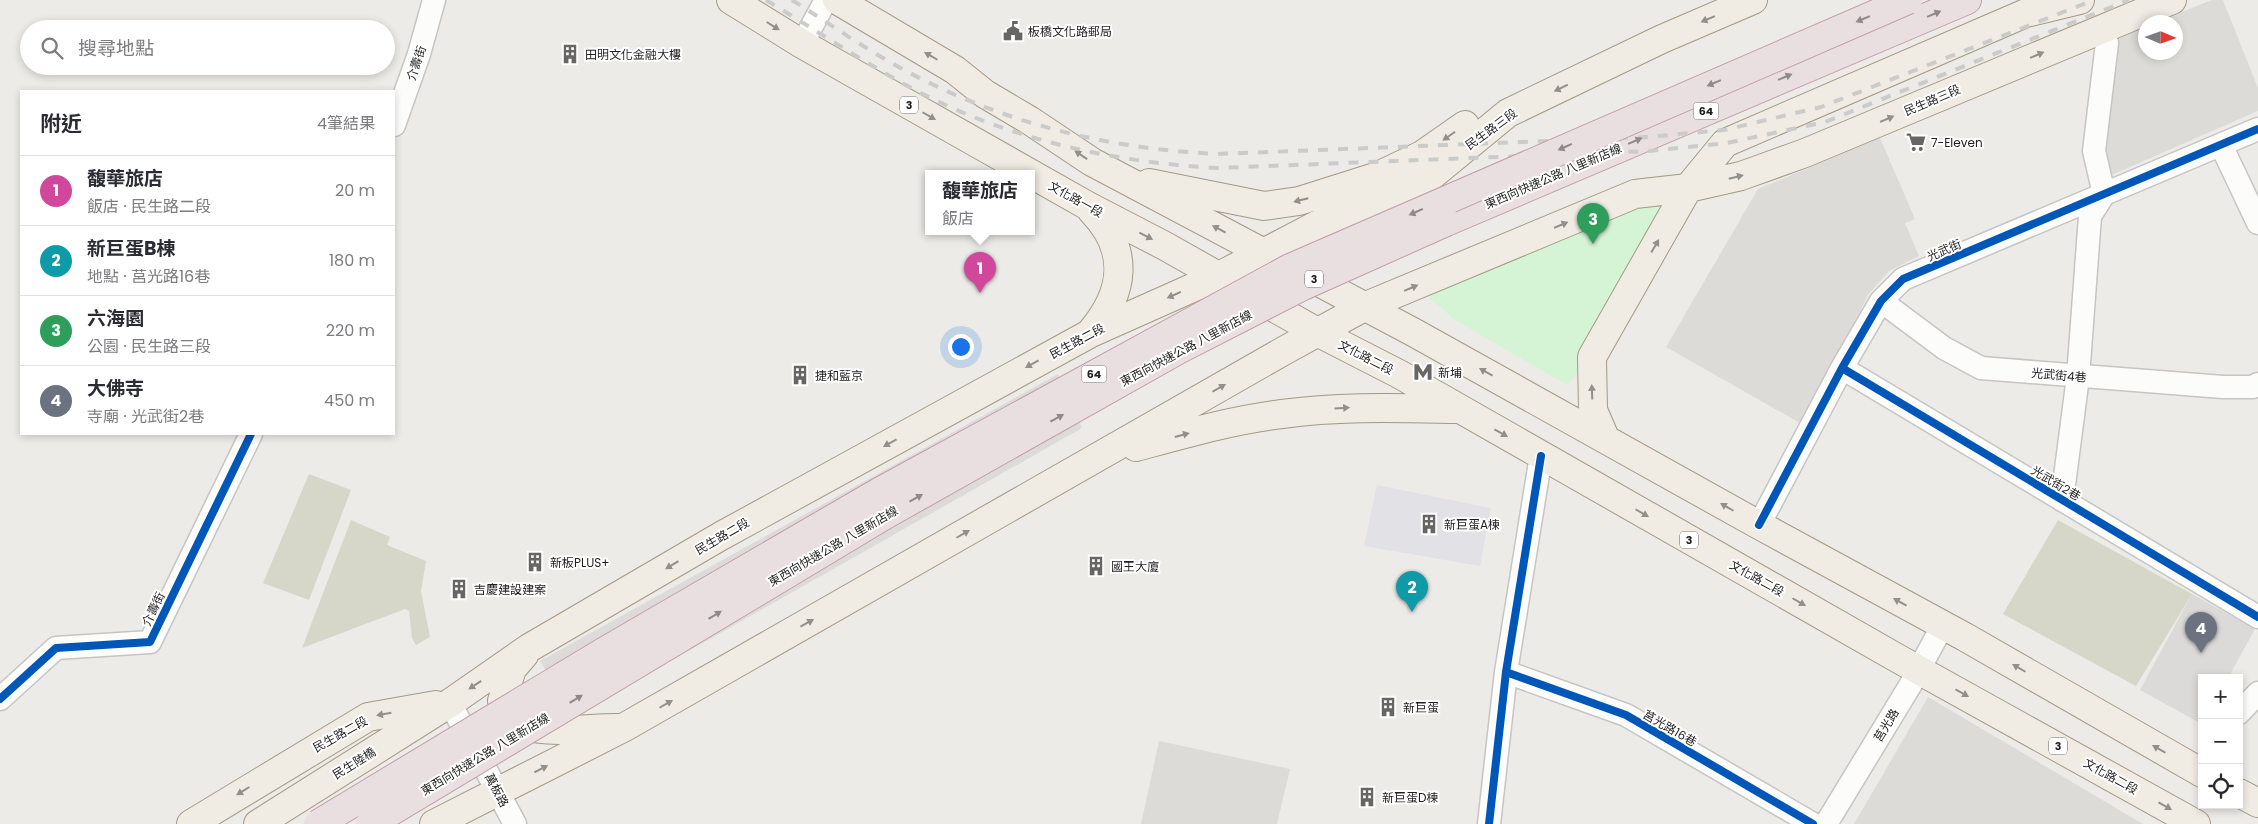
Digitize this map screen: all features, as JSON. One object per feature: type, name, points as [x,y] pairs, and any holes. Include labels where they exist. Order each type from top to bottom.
[{"type":"highway","name":"東西向快速公路 八里新店線","points":[[318,824],[605,651],[879,492],[1290,268],[1908,0]]},
{"type":"highway","name":"東西向快速公路 八里新店線","points":[[370,824],[885,515],[1178,350],[1270,303],[1446,222],[1967,0]]},
{"type":"main road","name":"文化路一段","points":[[731,0],[802,44],[1024,170]]},
{"type":"main road","name":"3","points":[[837,0],[955,70],[984,94],[1029,120],[1092,162],[1366,306],[1759,525],[1943,625],[2198,771]]},
{"type":"main road","name":"民生路三段","points":[[1261,252],[1317,225],[1430,177],[1508,113],[1662,39],[1753,0]]},
{"type":"main road","points":[[1605,438],[1593,410],[1592,357],[1688,188],[1725,143],[2036,7],[2080,0]]},
{"type":"main road","name":"民生路三段","points":[[1366,306],[1635,194],[1688,188],[1741,176],[1805,153],[2172,0]]},
{"type":"main road","points":[[1124,178],[1264,206],[1299,202],[1378,176],[1422,155],[1481,114],[1508,113]]},
{"type":"main road","name":"文化路一段","points":[[1035,176],[1319,333]]},
{"type":"main road","points":[[1088,206],[1104,223],[1118,252],[1119,268],[1116,292],[1106,314],[1090,332]]},
{"type":"main road","name":"民生路二段","points":[[191,824],[368,717],[450,703],[529,648],[721,536],[1090,332],[1218,276],[1261,252]]},
{"type":"main road","points":[[453,821],[498,791],[623,728],[1287,349],[1366,306]]},
{"type":"main road","name":"文化路二段","points":[[1319,333],[1399,374],[1458,410],[2196,824]]},
{"type":"main road","points":[[1102,456],[1216,426],[1281,414],[1347,408],[1458,410]]},
{"type":"main road","points":[[529,648],[512,669],[506,685],[502,701],[508,720],[520,726],[545,728],[623,728]]},
{"type":"main road","name":"民生陸橋","points":[[258,824],[450,703]]},
{"type":"main road","points":[[2243,795],[2258,803]]},
{"type":"street","name":"介壽街","points":[[395,122],[419,54],[434,0]]},
{"type":"street","points":[[802,44],[826,0]]},
{"type":"street","points":[[2062,500],[2078,377],[2090,216],[2104,194],[2094,151],[2107,43],[2102,28]]},
{"type":"street","name":"光武街","points":[[1759,525],[1842,368],[1881,301],[1903,279],[2258,129]]},
{"type":"street","points":[[2221,145],[2258,223]]},
{"type":"street","name":"光武街4巷","points":[[1881,301],[1944,348],[1981,368],[2223,387],[2253,387],[2258,384]]},
{"type":"street","name":"光武街2巷","points":[[1842,368],[2258,617]]},
{"type":"street","name":"介壽街","points":[[0,699],[56,648],[150,642],[251,435]]},
{"type":"street","points":[[1489,824],[1506,672],[1541,456]]},
{"type":"street","name":"莒光路","points":[[1826,824],[1919,670],[1943,625]]},
{"type":"street","name":"莒光路16巷","points":[[1506,672],[1626,715],[1813,824]]},
{"type":"street","points":[[2243,709],[2258,693]]},
{"type":"street","name":"萬板路","points":[[450,703],[515,824]]},
{"type":"shaded area","points":[[2212,0],[2223,0],[2258,88],[2258,111],[2107,177],[2101,153],[2115,40],[2138,30],[2138,60],[2183,60],[2183,15],[2174,15]]},
{"type":"shaded area","points":[[1880,138],[1915,219],[1905,223],[1919,256],[1889,271],[1867,296],[1843,350],[1800,423],[1666,347],[1758,189]]},
{"type":"shaded area","points":[[1058,374],[1082,428],[574,716],[540,661]]},
{"type":"shaded area","points":[[309,474],[351,490],[309,600],[263,583]]},
{"type":"shaded area","name":"新巨蛋A棟","points":[[1377,485],[1491,508],[1480,566],[1364,546]]},
{"type":"shaded area","points":[[351,520],[390,537],[387,545],[426,561],[421,591],[430,637],[416,645],[412,638],[409,611],[405,609],[302,648]]},
{"type":"shaded area","points":[[2058,520],[2192,594],[2136,686],[2003,614]]},
{"type":"shaded area","points":[[2192,594],[2255,629],[2230,674],[2198,674],[2198,722],[2140,690]]},
{"type":"shaded area","points":[[1928,697],[2143,824],[1854,824]]},
{"type":"shaded area","points":[[1159,741],[1290,769],[1277,824],[1141,824]]},
{"type":"green space","points":[[1688,188],[1592,357],[1567,385],[1455,320],[1425,294],[1635,194]]},
{"type":"railway","points":[[766,0],[902,83],[939,102],[977,118],[1015,132],[1095,153],[1135,160],[1217,168],[1649,151],[1727,143],[1825,122],[2129,0]]},
{"type":"railway","points":[[792,0],[893,64],[982,106],[1059,131],[1098,140],[1177,151],[1218,154],[1648,137],[1724,130],[1821,107],[2094,0]]},
{"type":"cycle path","points":[[1759,525],[1842,368],[1881,301],[1903,279],[2258,129]]},
{"type":"cycle path","points":[[1842,368],[2258,617]]},
{"type":"cycle path","points":[[0,699],[56,648],[150,642],[251,435]]},
{"type":"cycle path","points":[[1489,824],[1506,672],[1541,456]]},
{"type":"cycle path","points":[[1506,672],[1626,715],[1813,824]]},
{"type":"place","name":"板橋文化路郵局","points":[[1013,31]]},
{"type":"place","name":"田明文化金融大樓","points":[[570,54]]},
{"type":"place","name":"7-Eleven","points":[[1916,142]]},
{"type":"place","name":"六海園","points":[[1593,244]]},
{"type":"place","name":"馥華旅店","points":[[980,293]]},
{"type":"place","name":"新埔","points":[[1423,372]]},
{"type":"place","name":"捷和藍京","points":[[800,375]]},
{"type":"place","name":"新巨蛋A棟","points":[[1429,524]]},
{"type":"place","name":"新板PLUS+","points":[[535,562]]},
{"type":"place","name":"國王大廈","points":[[1096,566]]},
{"type":"place","name":"吉慶建設建案","points":[[459,589]]},
{"type":"place","name":"新巨蛋B棟","points":[[1412,612]]},
{"type":"place","name":"大佛寺","points":[[2201,653]]},
{"type":"place","name":"新巨蛋","points":[[1388,707]]},
{"type":"place","name":"新巨蛋D棟","points":[[1367,797]]}]
